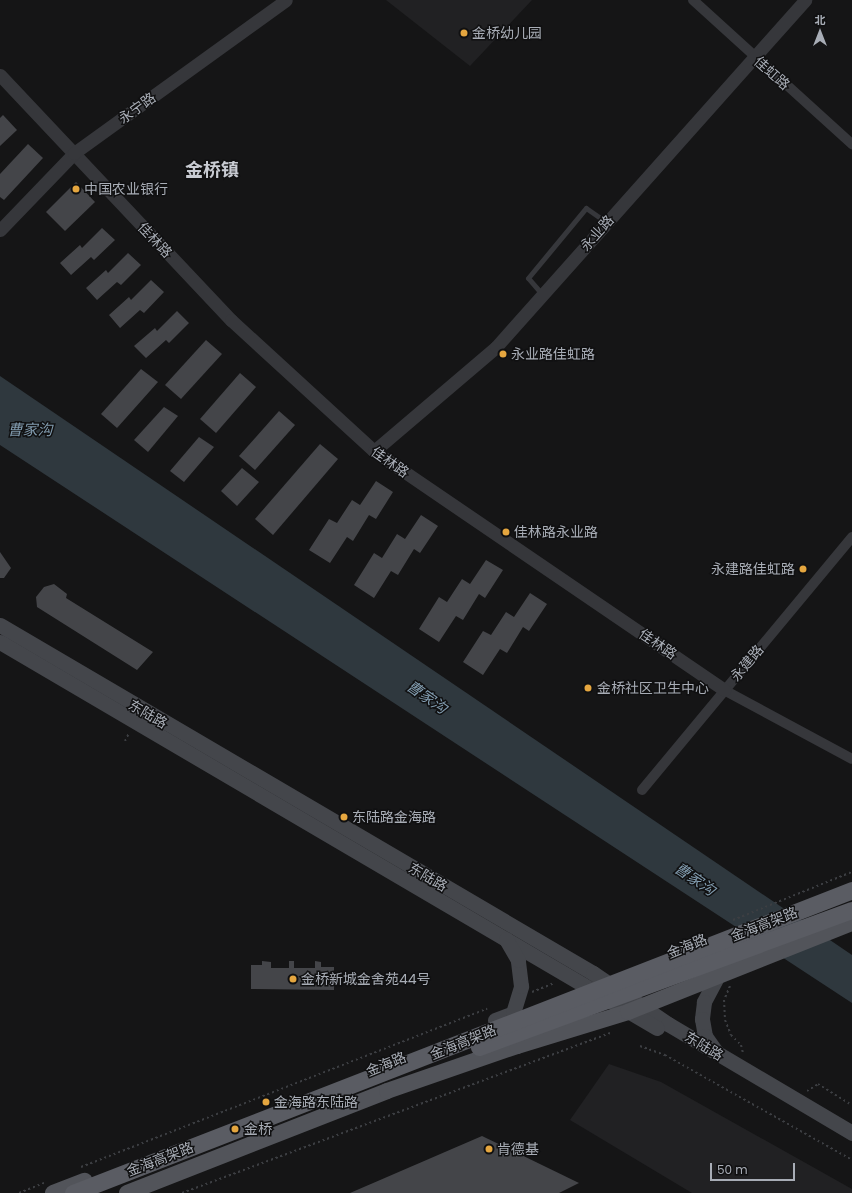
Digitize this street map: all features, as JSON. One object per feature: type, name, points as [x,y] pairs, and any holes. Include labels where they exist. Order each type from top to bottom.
[{"type":"highway","name":"金海高架路","points":[[73,1193],[852,890]]},
{"type":"highway","name":"金海高架路","points":[[100,1193],[498,1040],[852,910]]},
{"type":"highway","points":[[498,1040],[808,935],[852,917]]},
{"type":"main road","name":"东陆路","points":[[0,625],[602,979],[635,1010],[852,1144]]},
{"type":"main road","name":"东陆路","points":[[0,642],[504,937],[577,985],[635,1010],[717,1054],[852,1134]]},
{"type":"main road","name":"金海路","points":[[50,1187],[491,1015],[577,985],[602,979],[705,939],[797,898],[852,881]]},
{"type":"main road","name":"金海路","points":[[127,1193],[387,1091],[517,1046],[722,983],[741,968],[852,923]]},
{"type":"main road","points":[[491,1015],[513,1013],[519,997],[520,968],[514,951],[504,937]]},
{"type":"main road","points":[[717,1054],[702,1028],[702,1010],[706,996],[722,983]]},
{"type":"street","name":"永宁路","points":[[0,230],[74,153],[286,0]]},
{"type":"street","name":"佳虹路","points":[[693,0],[852,144]]},
{"type":"street","name":"永业路","points":[[374,451],[483,359],[805,0]]},
{"type":"street","name":"佳林路","points":[[0,75],[231,320],[374,451],[724,690],[852,759]]},
{"type":"street","name":"永建路","points":[[642,790],[852,537]]},
{"type":"lane","points":[[542,295],[528,278],[586,208],[606,223]]},
{"type":"path","points":[[728,922],[797,898],[852,872]]},
{"type":"path","points":[[722,983],[725,1020],[731,1035],[741,1045],[744,1058]]},
{"type":"path","points":[[706,996],[722,983],[734,983]]},
{"type":"path","points":[[519,997],[577,985]]},
{"type":"path","points":[[77,1169],[491,1015]]},
{"type":"path","points":[[182,1193],[616,1030]]},
{"type":"path","points":[[640,1046],[665,1055],[852,1160]]},
{"type":"path","points":[[805,1091],[818,1084],[852,1105]]},
{"type":"path","points":[[19,1193],[50,1187]]},
{"type":"shaded area","name":"金桥幼儿园","points":[[386,0],[532,0],[470,66]]},
{"type":"shaded area","points":[[609,1064],[661,1082],[852,1189],[852,1193],[692,1193],[570,1120]]},
{"type":"water","name":"曹家沟","points":[[0,376],[852,955],[852,1003],[0,445]]},
{"type":"building","points":[[3,115],[17,130],[0,146],[0,118]]},
{"type":"building","points":[[28,144],[43,158],[4,200],[0,197],[0,174]]},
{"type":"building","points":[[76,182],[95,202],[65,231],[46,212]]},
{"type":"building","points":[[102,228],[115,240],[94,260],[91,257],[71,275],[60,263],[80,245],[82,248]]},
{"type":"building","points":[[128,253],[141,265],[121,285],[117,282],[97,300],[86,288],[106,270],[108,273]]},
{"type":"building","points":[[151,280],[164,292],[144,313],[140,310],[120,328],[109,315],[129,297],[131,300]]},
{"type":"building","points":[[177,311],[189,323],[169,343],[166,340],[146,358],[134,346],[155,328],[157,331]]},
{"type":"building","points":[[206,340],[222,354],[181,399],[165,385]]},
{"type":"building","points":[[141,369],[158,382],[117,428],[101,414]]},
{"type":"building","points":[[240,373],[256,387],[216,433],[200,419]]},
{"type":"building","points":[[164,407],[178,416],[148,452],[134,440]]},
{"type":"building","points":[[279,411],[295,425],[255,470],[239,456]]},
{"type":"building","points":[[199,437],[214,447],[184,482],[170,471]]},
{"type":"building","points":[[320,444],[338,459],[273,535],[255,519]]},
{"type":"building","points":[[242,468],[259,482],[237,506],[221,491]]},
{"type":"building","points":[[376,481],[393,492],[376,519],[369,515],[353,541],[347,537],[330,563],[309,550],[329,519],[337,523],[352,500],[360,505]]},
{"type":"building","points":[[421,515],[438,526],[420,553],[414,549],[398,575],[391,571],[374,598],[354,585],[374,553],[382,558],[397,534],[405,539]]},
{"type":"building","points":[[0,552],[11,568],[4,578],[0,578]]},
{"type":"building","points":[[486,560],[503,570],[485,598],[479,594],[463,620],[456,616],[439,642],[419,629],[439,597],[447,602],[462,579],[470,584]]},
{"type":"building","points":[[54,584],[67,594],[66,598],[153,652],[137,670],[37,607],[36,597],[44,587]]},
{"type":"building","points":[[530,593],[547,604],[529,631],[523,627],[507,653],[500,649],[483,675],[463,662],[483,631],[491,635],[506,612],[514,617]]},
{"type":"building","name":"金桥新城金舍苑44号","points":[[262,961],[271,962],[271,968],[289,968],[289,961],[294,961],[294,968],[315,968],[315,961],[321,962],[321,967],[334,967],[334,990],[251,989],[251,965],[262,965]]},
{"type":"building","points":[[482,1136],[579,1183],[559,1193],[350,1193]]},
{"type":"place","name":"金桥幼儿园","points":[[464,33]]},
{"type":"place","name":"中国农业银行","points":[[76,189]]},
{"type":"place","name":"永业路佳虹路","points":[[503,354]]},
{"type":"place","name":"佳林路永业路","points":[[506,532]]},
{"type":"place","name":"永建路佳虹路","points":[[803,569]]},
{"type":"place","name":"金桥社区卫生中心","points":[[588,688]]},
{"type":"place","name":"东陆路金海路","points":[[344,817]]},
{"type":"place","name":"金桥新城金舍苑44号","points":[[293,979]]},
{"type":"place","name":"金海路东陆路","points":[[266,1102]]},
{"type":"place","name":"金桥","points":[[235,1129]]},
{"type":"place","name":"肯德基","points":[[489,1149]]},
{"type":"district","name":"金桥镇","points":[[212,170]]}]
